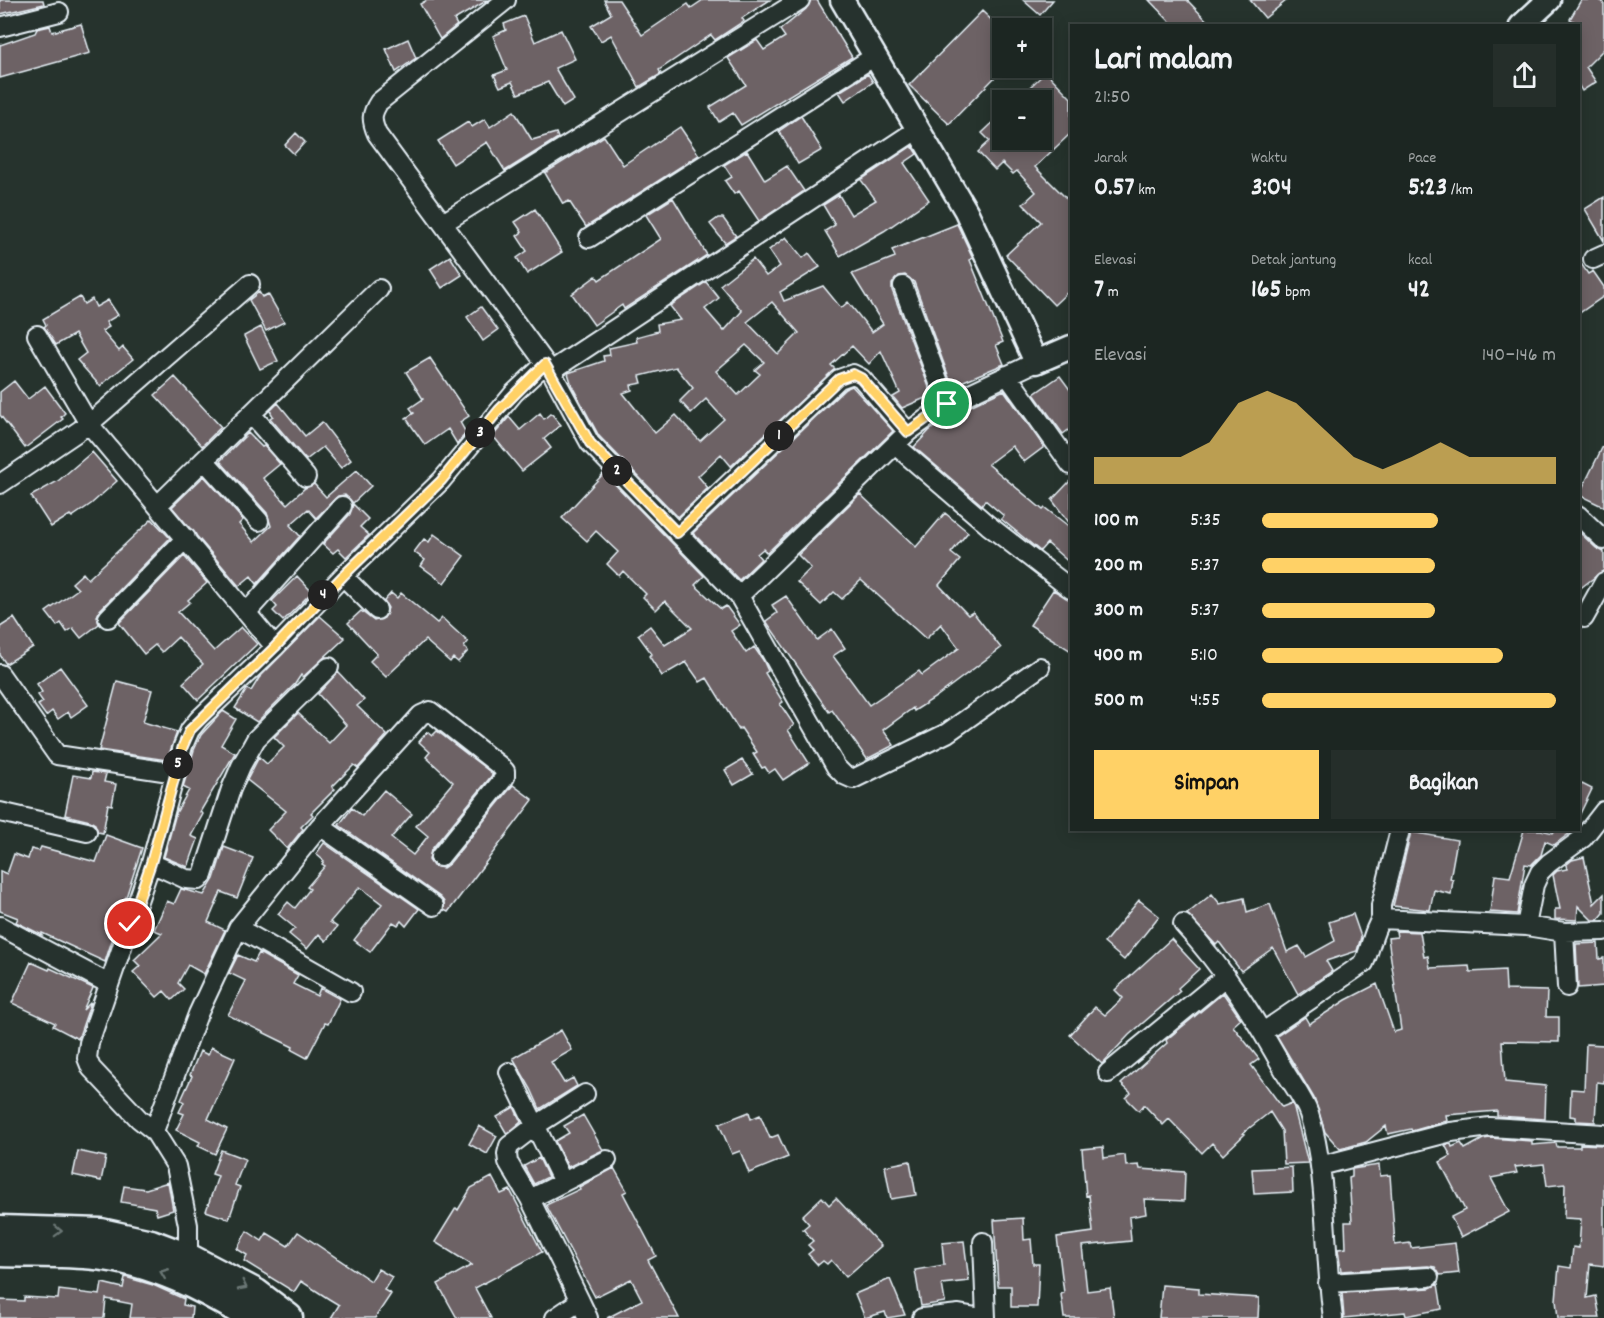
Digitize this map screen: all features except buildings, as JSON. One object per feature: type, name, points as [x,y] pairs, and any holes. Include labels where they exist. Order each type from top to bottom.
[{"type":"main road","points":[[0,1230],[101,1233],[151,1244],[188,1258],[255,1293],[284,1316]]},
{"type":"main road","points":[[0,1252],[98,1255],[145,1265],[190,1283],[253,1318]]},
{"type":"street","points":[[506,0],[379,102],[373,111],[371,121],[377,134],[548,367],[590,443],[739,596],[836,768],[853,779],[947,733],[1040,667]]},
{"type":"street","points":[[443,223],[800,0]]},
{"type":"street","points":[[842,0],[966,211],[1036,362]]},
{"type":"street","points":[[1523,24],[1549,0]]},
{"type":"street","points":[[0,27],[59,12]]},
{"type":"street","points":[[589,238],[875,56]]},
{"type":"street","points":[[188,1258],[188,1225],[176,1166],[154,1131],[139,1119],[91,1068],[87,1058],[89,1043],[151,863],[183,746],[195,724],[441,481],[499,410],[548,367],[918,129]]},
{"type":"street","points":[[0,484],[89,424],[250,284]]},
{"type":"street","points":[[903,286],[947,404]]},
{"type":"street","points":[[158,505],[379,289]]},
{"type":"street","points":[[37,335],[89,424],[275,647]]},
{"type":"street","points":[[739,596],[908,432],[947,404],[1070,346]]},
{"type":"street","points":[[677,533],[839,379],[853,374],[861,378],[908,432]]},
{"type":"street","points":[[1007,375],[1070,464]]},
{"type":"street","points":[[251,414],[306,477]]},
{"type":"street","points":[[895,446],[988,525],[1070,588]]},
{"type":"street","points":[[204,460],[260,521]]},
{"type":"street","points":[[247,612],[342,506]]},
{"type":"street","points":[[1580,516],[1604,540]]},
{"type":"street","points":[[108,618],[186,538]]},
{"type":"street","points":[[343,576],[377,610]]},
{"type":"street","points":[[1584,618],[1604,582]]},
{"type":"street","points":[[151,863],[186,879],[199,880],[203,875],[241,766],[256,739],[329,667]]},
{"type":"street","points":[[0,674],[52,750],[60,757],[176,773]]},
{"type":"street","points":[[154,1131],[198,1014],[238,928],[320,826],[421,715],[430,711],[500,766],[505,771],[506,777],[440,857]]},
{"type":"street","points":[[1526,926],[1534,885],[1540,872],[1583,838],[1604,811]]},
{"type":"street","points":[[0,812],[87,832]]},
{"type":"street","points":[[320,826],[434,906]]},
{"type":"street","points":[[1263,1032],[1364,963],[1369,953],[1374,929],[1381,919],[1381,905],[1400,831]]},
{"type":"street","points":[[1381,919],[1526,926],[1564,932],[1604,931]]},
{"type":"street","points":[[1183,924],[1203,945],[1226,976],[1263,1032],[1309,1113],[1320,1166],[1328,1283],[1333,1318]]},
{"type":"street","points":[[0,926],[109,984]]},
{"type":"street","points":[[238,928],[351,992]]},
{"type":"street","points":[[1564,932],[1567,987]]},
{"type":"street","points":[[1108,1073],[1226,976]]},
{"type":"street","points":[[509,1072],[563,1182]]},
{"type":"street","points":[[585,1094],[535,1126],[509,1146],[507,1154],[508,1162],[530,1199],[588,1318]]},
{"type":"street","points":[[1320,1166],[1452,1132],[1490,1127],[1604,1134]]},
{"type":"street","points":[[530,1199],[607,1160]]},
{"type":"street","points":[[922,1318],[959,1314],[984,1318],[983,1242]]},
{"type":"street","points":[[1328,1283],[1429,1276]]},
{"type":"street","points":[[555,1318],[579,1301]]},
{"type":"route","points":[[130,924],[151,863],[183,746],[190,730],[441,481],[513,393],[545,364],[590,443],[677,533],[839,379],[853,374],[861,378],[908,432],[947,404]]}]
